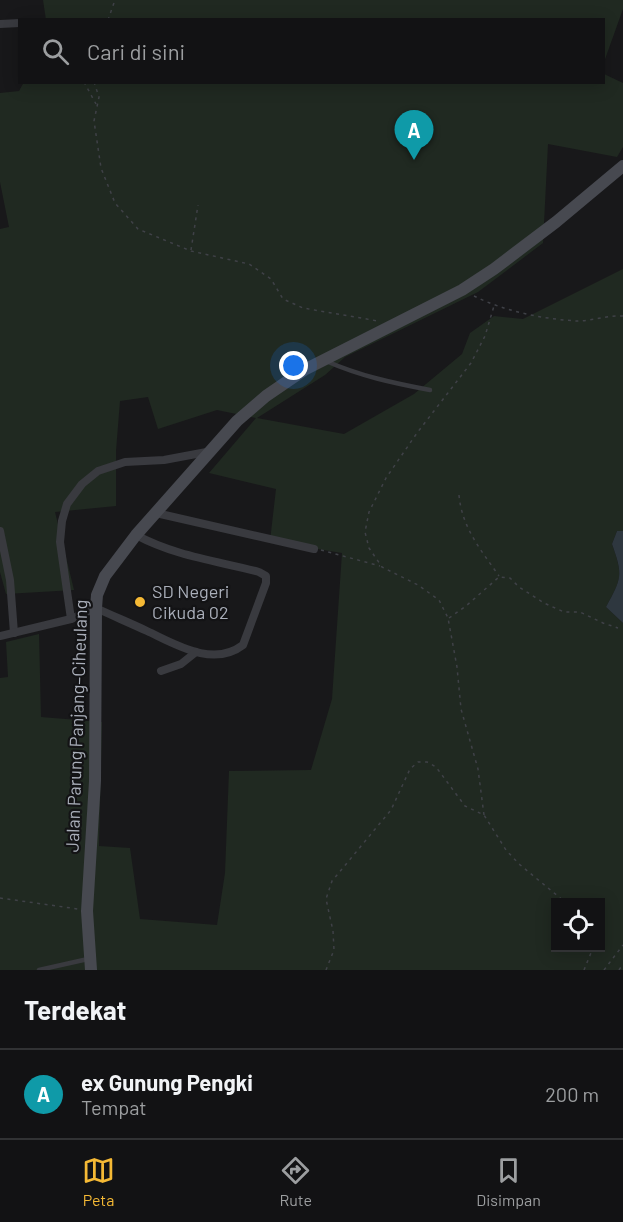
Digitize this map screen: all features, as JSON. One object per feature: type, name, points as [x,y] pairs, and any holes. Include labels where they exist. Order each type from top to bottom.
[{"type":"street","points":[[0,24],[18,23]]},
{"type":"street","name":"Jalan Parung Panjang–Ciheulang","points":[[91,964],[87,910],[95,782],[96,608],[97,595],[105,576],[136,535],[237,421],[266,396],[323,360],[462,290],[556,222],[623,166]]},
{"type":"street","points":[[71,619],[60,542],[62,521],[67,504],[82,484],[98,471],[125,462],[164,460],[212,451]]},
{"type":"street","points":[[156,513],[314,549]]},
{"type":"street","points":[[0,531],[10,580],[14,633]]},
{"type":"street","points":[[0,636],[71,619],[96,608],[174,645],[196,652],[216,654],[238,649],[243,645],[266,583],[266,576],[251,570],[181,555],[156,546],[136,535]]},
{"type":"street","points":[[161,671],[181,664],[196,652]]},
{"type":"lane","points":[[323,360],[369,378],[430,390]]},
{"type":"lane","points":[[39,970],[91,964]]},
{"type":"path","points":[[109,18],[115,0]]},
{"type":"path","points":[[85,84],[96,105]]},
{"type":"path","points":[[95,84],[99,97],[93,121],[101,168],[115,203],[138,229],[191,251],[249,264],[271,279],[283,299],[303,308],[397,323]]},
{"type":"path","points":[[191,251],[198,205]]},
{"type":"path","points":[[462,290],[494,306],[544,317],[579,321],[623,316]]},
{"type":"path","points":[[382,567],[369,548],[365,532],[369,512],[386,478],[471,363],[485,336],[494,306]]},
{"type":"path","points":[[459,495],[461,513],[475,542],[499,577]]},
{"type":"path","points":[[314,549],[382,567],[418,585],[439,600],[448,618],[457,667],[461,709],[478,769],[484,815],[512,857],[558,898]]},
{"type":"path","points":[[448,618],[466,606],[499,577],[510,578],[519,587],[564,612],[580,612],[618,628]]},
{"type":"path","points":[[326,970],[334,950],[333,931],[326,899],[332,881],[391,810],[410,769],[418,762],[427,762],[436,767],[465,806],[484,815]]},
{"type":"path","points":[[0,898],[87,910]]},
{"type":"path","points":[[604,970],[623,945]]},
{"type":"path","points":[[584,970],[591,952]]},
{"type":"path","points":[[619,970],[623,964]]},
{"type":"shaded area","points":[[43,0],[623,0],[623,9],[605,59],[605,18],[46,18]]},
{"type":"shaded area","points":[[605,74],[623,83],[623,147],[617,157],[548,144],[543,243],[478,292],[345,357],[325,375],[257,418],[344,434],[414,394],[462,354],[470,333],[494,316],[523,319],[623,269],[623,531],[617,531],[612,544],[618,563],[619,576],[606,607],[623,623],[623,970],[0,970],[0,678],[8,677],[6,642],[39,634],[41,717],[102,722],[99,846],[130,848],[140,919],[217,925],[225,873],[229,771],[311,770],[332,699],[342,553],[270,541],[276,489],[209,473],[256,418],[217,410],[158,429],[148,397],[120,401],[116,451],[116,506],[55,512],[74,590],[6,594],[0,572],[0,229],[9,227],[0,182],[0,93],[19,91],[23,84],[605,84]]},
{"type":"shaded area","points":[[617,531],[623,531],[623,623],[606,607],[619,576],[618,563],[612,544]]},
{"type":"place","name":"ex Gunung Pengki","points":[[414,160]]},
{"type":"place","name":"SD Negeri Cikuda 02","points":[[140,602]]}]
